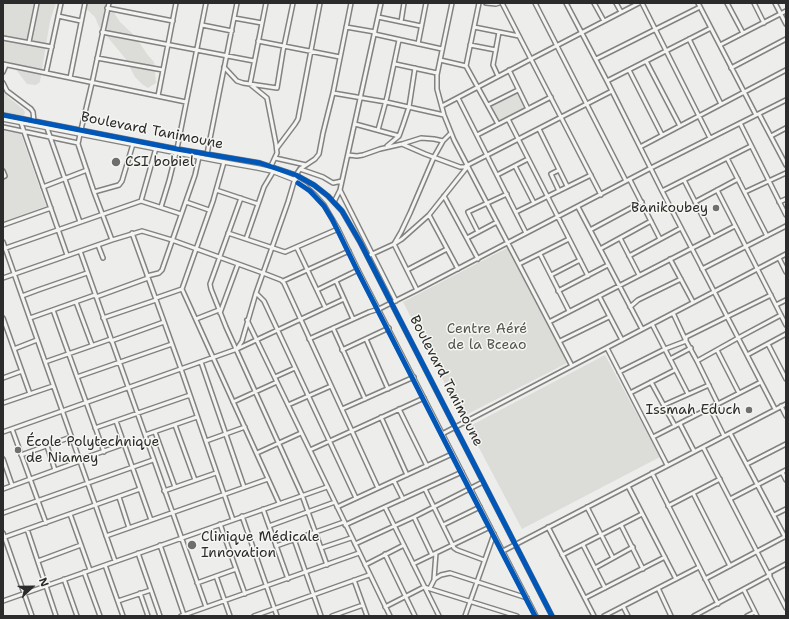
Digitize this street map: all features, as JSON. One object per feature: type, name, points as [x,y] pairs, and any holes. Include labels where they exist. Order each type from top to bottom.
[{"type":"main road","name":"Boulevard Tanimoune","points":[[3,114],[133,144],[260,163],[296,175],[315,186],[328,196],[342,211],[368,256],[552,616]]},
{"type":"main road","name":"Boulevard Tanimoune","points":[[3,119],[47,128],[80,132],[258,168],[295,180],[310,191],[324,205],[338,229],[536,616]]},
{"type":"street","points":[[29,42],[37,3]]},
{"type":"street","points":[[46,73],[61,3]]},
{"type":"street","points":[[70,78],[85,4],[80,3]]},
{"type":"street","points":[[109,3],[78,143],[112,240]]},
{"type":"street","points":[[158,96],[176,3]]},
{"type":"street","points":[[161,207],[177,151],[206,3]]},
{"type":"street","points":[[207,154],[237,3]]},
{"type":"street","points":[[250,84],[266,3]]},
{"type":"street","points":[[224,67],[237,81],[277,88],[293,3]]},
{"type":"street","points":[[277,148],[298,119],[320,3]]},
{"type":"street","points":[[236,349],[242,341],[247,320],[296,175],[300,170],[316,159],[319,154],[351,3]]},
{"type":"street","points":[[334,202],[340,190],[381,3]]},
{"type":"street","points":[[400,22],[404,3]]},
{"type":"street","points":[[418,44],[426,3]]},
{"type":"street","points":[[452,3],[437,73],[436,86],[444,114],[451,133],[572,366]]},
{"type":"street","points":[[479,3],[466,66],[498,124]]},
{"type":"street","points":[[486,3],[500,3],[519,36],[601,195]]},
{"type":"street","points":[[535,3],[556,46],[628,180],[642,202],[660,239]]},
{"type":"street","points":[[566,3],[775,409]]},
{"type":"street","points":[[594,3],[604,21]]},
{"type":"street","points":[[616,3],[620,12]]},
{"type":"street","points":[[442,106],[639,3]]},
{"type":"street","points":[[642,3],[710,138]]},
{"type":"street","points":[[698,3],[744,92],[771,136],[786,165]]},
{"type":"street","points":[[727,3],[743,34]]},
{"type":"street","points":[[754,3],[764,23]]},
{"type":"street","points":[[775,3],[786,24]]},
{"type":"street","points":[[596,59],[700,7]]},
{"type":"street","points":[[108,8],[173,21]]},
{"type":"street","points":[[720,46],[786,11]]},
{"type":"street","points":[[58,16],[81,21]]},
{"type":"street","points":[[378,17],[421,26]]},
{"type":"street","points":[[234,18],[262,23]]},
{"type":"street","points":[[202,25],[232,31]]},
{"type":"street","points":[[346,26],[399,40],[442,49]]},
{"type":"street","points":[[474,27],[519,36]]},
{"type":"street","points":[[607,81],[711,28]]},
{"type":"street","points":[[102,32],[254,61]]},
{"type":"street","points":[[498,76],[493,65],[499,32]]},
{"type":"street","points":[[3,38],[52,47]]},
{"type":"street","points":[[689,39],[721,104]]},
{"type":"street","points":[[731,68],[786,39]]},
{"type":"street","points":[[378,130],[395,64],[399,40]]},
{"type":"street","points":[[258,41],[340,57]]},
{"type":"street","points":[[470,45],[496,50]]},
{"type":"street","points":[[97,58],[163,70]]},
{"type":"street","points":[[440,60],[466,66]]},
{"type":"street","points":[[646,61],[680,126]]},
{"type":"street","points":[[3,72],[5,64],[186,102]]},
{"type":"street","points":[[395,64],[437,73]]},
{"type":"street","points":[[380,149],[391,143],[399,136],[409,107],[415,68]]},
{"type":"street","points":[[509,70],[528,109]]},
{"type":"street","points":[[629,70],[662,135]]},
{"type":"street","points":[[640,146],[786,70]]},
{"type":"street","points":[[3,83],[7,91],[32,109],[34,121]]},
{"type":"street","points":[[250,84],[267,98],[277,148],[277,153],[271,166]]},
{"type":"street","points":[[488,105],[518,90]]},
{"type":"street","points":[[368,256],[402,239],[429,215],[468,166],[612,91]]},
{"type":"street","points":[[333,93],[444,114]]},
{"type":"street","points":[[458,98],[526,233]]},
{"type":"street","points":[[477,135],[551,98]]},
{"type":"street","points":[[309,339],[396,301],[651,168],[786,100]]},
{"type":"street","points":[[508,119],[588,276]]},
{"type":"street","points":[[21,123],[67,255]]},
{"type":"street","points":[[740,123],[786,216]]},
{"type":"street","points":[[355,124],[399,136]]},
{"type":"street","points":[[3,127],[78,143]]},
{"type":"street","points":[[47,128],[80,222]]},
{"type":"street","points":[[771,136],[786,128]]},
{"type":"street","points":[[539,129],[568,186]]},
{"type":"street","points":[[394,244],[410,213],[434,157],[443,141],[451,133]]},
{"type":"street","points":[[348,155],[363,155],[421,138],[434,138],[443,141]]},
{"type":"street","points":[[94,192],[119,184],[122,181],[133,144]]},
{"type":"street","points":[[402,144],[460,166],[468,166]]},
{"type":"street","points":[[662,191],[751,146]]},
{"type":"street","points":[[141,201],[156,148]]},
{"type":"street","points":[[30,318],[161,272],[196,172],[199,157]]},
{"type":"street","points":[[275,158],[306,166]]},
{"type":"street","points":[[727,158],[767,236]]},
{"type":"street","points":[[497,175],[528,159]]},
{"type":"street","points":[[224,162],[216,190],[182,288],[279,503]]},
{"type":"street","points":[[515,166],[534,203]]},
{"type":"street","points":[[43,187],[87,170]]},
{"type":"street","points":[[300,170],[323,177],[333,183],[342,181]]},
{"type":"street","points":[[559,170],[550,174],[559,191]]},
{"type":"street","points":[[3,171],[5,176],[3,177]]},
{"type":"street","points":[[246,239],[265,185],[273,172]]},
{"type":"street","points":[[744,192],[786,173]]},
{"type":"street","points":[[516,212],[590,175]]},
{"type":"street","points":[[684,180],[713,237]]},
{"type":"street","points":[[695,202],[738,180]]},
{"type":"street","points":[[216,190],[258,204]]},
{"type":"street","points":[[340,190],[396,301]]},
{"type":"street","points":[[717,190],[786,325]]},
{"type":"street","points":[[478,232],[468,212],[507,194]]},
{"type":"street","points":[[444,196],[478,258]]},
{"type":"street","points":[[241,198],[210,287],[236,349],[302,495],[327,565]]},
{"type":"street","points":[[779,202],[786,199]]},
{"type":"street","points":[[4,249],[141,201],[181,214]]},
{"type":"street","points":[[186,202],[209,210]]},
{"type":"street","points":[[590,230],[642,202]]},
{"type":"street","points":[[578,207],[642,329]]},
{"type":"street","points":[[3,225],[51,208]]},
{"type":"street","points":[[429,215],[458,269]]},
{"type":"street","points":[[600,249],[651,221]]},
{"type":"street","points":[[467,238],[497,222]]},
{"type":"street","points":[[549,322],[735,226]]},
{"type":"street","points":[[702,269],[786,226]]},
{"type":"street","points":[[629,256],[681,228]]},
{"type":"street","points":[[228,234],[285,252],[338,229]]},
{"type":"street","points":[[3,278],[132,233],[142,231],[220,257],[283,281],[308,271],[349,251]]},
{"type":"street","points":[[132,233],[181,369],[232,520]]},
{"type":"street","points":[[620,238],[639,275]]},
{"type":"street","points":[[519,264],[569,239]]},
{"type":"street","points":[[3,242],[4,249],[30,318],[115,561]]},
{"type":"street","points":[[394,244],[417,290]]},
{"type":"street","points":[[98,245],[103,258]]},
{"type":"street","points":[[297,248],[325,307]]},
{"type":"street","points":[[407,270],[447,249]]},
{"type":"street","points":[[80,251],[206,608]]},
{"type":"street","points":[[540,254],[569,311]]},
{"type":"street","points":[[442,434],[786,254]]},
{"type":"street","points":[[779,258],[786,272]]},
{"type":"street","points":[[670,259],[693,302]]},
{"type":"street","points":[[550,275],[580,260]]},
{"type":"street","points":[[220,311],[238,264]]},
{"type":"street","points":[[558,291],[608,265]]},
{"type":"street","points":[[316,290],[358,270]]},
{"type":"street","points":[[22,296],[87,273]]},
{"type":"street","points":[[630,307],[638,300],[681,280]]},
{"type":"street","points":[[283,281],[378,488]]},
{"type":"street","points":[[336,281],[353,319]]},
{"type":"street","points":[[104,318],[182,288]]},
{"type":"street","points":[[256,293],[264,301],[356,498]]},
{"type":"street","points":[[619,372],[665,349],[686,341],[686,337],[771,295]]},
{"type":"street","points":[[599,296],[622,340]]},
{"type":"street","points":[[3,432],[213,358],[257,340],[344,299]]},
{"type":"street","points":[[776,305],[786,300]]},
{"type":"street","points":[[76,302],[92,345]]},
{"type":"street","points":[[54,310],[104,452]]},
{"type":"street","points":[[196,319],[220,311]]},
{"type":"street","points":[[673,313],[718,404]]},
{"type":"street","points":[[697,361],[781,315]]},
{"type":"street","points":[[560,341],[609,317]]},
{"type":"street","points":[[3,318],[4,326],[30,394]]},
{"type":"street","points":[[247,320],[364,565],[390,616]]},
{"type":"street","points":[[45,362],[164,322]]},
{"type":"street","points":[[652,324],[688,394]]},
{"type":"street","points":[[333,328],[365,399]]},
{"type":"street","points":[[342,350],[389,328]]},
{"type":"street","points":[[747,355],[786,334]]},
{"type":"street","points":[[366,339],[388,389]]},
{"type":"street","points":[[14,349],[37,340]]},
{"type":"street","points":[[77,377],[172,344]]},
{"type":"street","points":[[768,344],[786,379]]},
{"type":"street","points":[[607,348],[667,466]]},
{"type":"street","points":[[670,359],[691,348]]},
{"type":"street","points":[[716,350],[739,393]]},
{"type":"street","points":[[201,362],[244,487]]},
{"type":"street","points":[[275,377],[295,368]]},
{"type":"street","points":[[630,393],[675,370]]},
{"type":"street","points":[[3,378],[22,371]]},
{"type":"street","points":[[342,409],[414,377]]},
{"type":"street","points":[[233,402],[277,382]]},
{"type":"street","points":[[651,382],[675,426]]},
{"type":"street","points":[[653,437],[761,382]]},
{"type":"street","points":[[664,405],[709,385]]},
{"type":"street","points":[[3,403],[53,386]]},
{"type":"street","points":[[288,405],[331,386]]},
{"type":"street","points":[[95,428],[190,395]]},
{"type":"street","points":[[310,450],[424,398]]},
{"type":"street","points":[[502,551],[786,404]]},
{"type":"street","points":[[781,406],[786,416]]},
{"type":"street","points":[[710,408],[724,436]]},
{"type":"street","points":[[400,409],[426,466]]},
{"type":"street","points":[[145,435],[197,417]]},
{"type":"street","points":[[381,417],[407,475]]},
{"type":"street","points":[[116,421],[151,520]]},
{"type":"street","points":[[175,424],[195,480]]},
{"type":"street","points":[[680,424],[694,451]]},
{"type":"street","points":[[12,428],[46,523]]},
{"type":"street","points":[[206,441],[245,428]]},
{"type":"street","points":[[155,432],[175,487]]},
{"type":"street","points":[[257,453],[301,433]]},
{"type":"street","points":[[705,579],[785,536],[730,433]]},
{"type":"street","points":[[21,454],[71,437]]},
{"type":"street","points":[[3,489],[124,444]]},
{"type":"street","points":[[747,464],[786,444]]},
{"type":"street","points":[[47,446],[55,470]]},
{"type":"street","points":[[703,447],[786,608]]},
{"type":"street","points":[[337,507],[452,454]]},
{"type":"street","points":[[3,460],[12,485]]},
{"type":"street","points":[[3,513],[153,460]]},
{"type":"street","points":[[730,499],[786,470]]},
{"type":"street","points":[[276,546],[315,532],[345,524],[462,472]]},
{"type":"street","points":[[782,472],[786,480]]},
{"type":"street","points":[[164,491],[216,473]]},
{"type":"street","points":[[652,474],[718,604]]},
{"type":"street","points":[[106,536],[268,479]]},
{"type":"street","points":[[668,506],[720,479]]},
{"type":"street","points":[[394,481],[403,499]]},
{"type":"street","points":[[355,544],[483,482]]},
{"type":"street","points":[[3,601],[327,486]]},
{"type":"street","points":[[628,486],[676,579]]},
{"type":"street","points":[[4,537],[140,489]]},
{"type":"street","points":[[425,489],[453,545],[457,550],[484,560]]},
{"type":"street","points":[[693,493],[730,566]]},
{"type":"street","points":[[119,497],[130,528]]},
{"type":"street","points":[[269,526],[335,502]]},
{"type":"street","points":[[385,507],[439,616]]},
{"type":"street","points":[[443,525],[480,507]]},
{"type":"street","points":[[587,507],[613,558]]},
{"type":"street","points":[[263,509],[288,579]]},
{"type":"street","points":[[774,515],[786,509]]},
{"type":"street","points":[[70,514],[90,570]]},
{"type":"street","points":[[562,555],[642,514]]},
{"type":"street","points":[[242,516],[277,616]]},
{"type":"street","points":[[414,516],[432,555]]},
{"type":"street","points":[[220,524],[245,594]]},
{"type":"street","points":[[621,525],[643,569]]},
{"type":"street","points":[[413,564],[490,527]]},
{"type":"street","points":[[548,528],[594,616]]},
{"type":"street","points":[[27,529],[56,616]]},
{"type":"street","points":[[3,533],[31,616]]},
{"type":"street","points":[[465,616],[494,534]]},
{"type":"street","points":[[321,548],[351,538]]},
{"type":"street","points":[[294,539],[321,616]]},
{"type":"street","points":[[38,561],[81,545]]},
{"type":"street","points":[[364,565],[404,545]]},
{"type":"street","points":[[582,545],[605,588]]},
{"type":"street","points":[[160,546],[183,616],[359,553]]},
{"type":"street","points":[[595,568],[633,547]]},
{"type":"street","points":[[138,553],[160,616]]},
{"type":"street","points":[[430,588],[434,580],[436,553]]},
{"type":"street","points":[[385,554],[416,616]]},
{"type":"street","points":[[585,598],[665,558]]},
{"type":"street","points":[[694,616],[744,590],[786,564]]},
{"type":"street","points":[[105,565],[123,616]]},
{"type":"street","points":[[604,616],[699,567]]},
{"type":"street","points":[[197,583],[236,569]]},
{"type":"street","points":[[84,572],[100,616]]},
{"type":"street","points":[[434,580],[440,576],[450,574],[527,598]]},
{"type":"street","points":[[254,616],[369,575]]},
{"type":"street","points":[[216,576],[230,616]]},
{"type":"street","points":[[64,579],[77,616]]},
{"type":"street","points":[[354,580],[367,616]]},
{"type":"street","points":[[385,607],[424,587],[517,616]]},
{"type":"street","points":[[658,588],[671,616]]},
{"type":"street","points":[[118,601],[151,590]]},
{"type":"street","points":[[744,590],[757,616]]},
{"type":"street","points":[[140,593],[148,616]]},
{"type":"street","points":[[332,616],[343,614],[363,605]]},
{"type":"street","points":[[623,606],[628,616]]},
{"type":"street","points":[[747,616],[755,612]]},
{"type":"shaded area","points":[[517,93],[525,108],[499,122],[491,106]]},
{"type":"shaded area","points":[[3,130],[21,134],[46,206],[3,222],[3,179],[7,177],[3,166]]},
{"type":"green space","points":[[3,3],[56,3],[50,21],[40,82],[36,85],[27,84],[10,62],[3,61]]},
{"type":"green space","points":[[80,3],[108,3],[120,22],[135,36],[154,62],[156,83],[148,88],[135,77],[125,58],[99,27],[95,17]]},
{"type":"green space","points":[[3,91],[23,109],[25,112],[24,116],[3,112]]},
{"type":"green space","name":"Centre Aéré de la Bceao","points":[[507,248],[567,363],[462,417],[403,302]]},
{"type":"green space","points":[[605,355],[660,457],[522,529],[468,427]]},
{"type":"cycle path","points":[[3,115],[177,149],[260,163],[296,175],[314,185],[328,196],[342,211],[360,242],[552,616]]},
{"type":"cycle path","points":[[298,183],[310,191],[324,206],[332,219],[535,616]]},
{"type":"place","name":"CSI bobiel","points":[[116,162]]},
{"type":"place","name":"Banikoubey","points":[[716,208]]},
{"type":"place","name":"Issmah Educh","points":[[749,410]]},
{"type":"place","name":"École Polytechnique de Niamey","points":[[18,450]]},
{"type":"place","name":"Clinique Médicale Innovation","points":[[192,545]]}]
